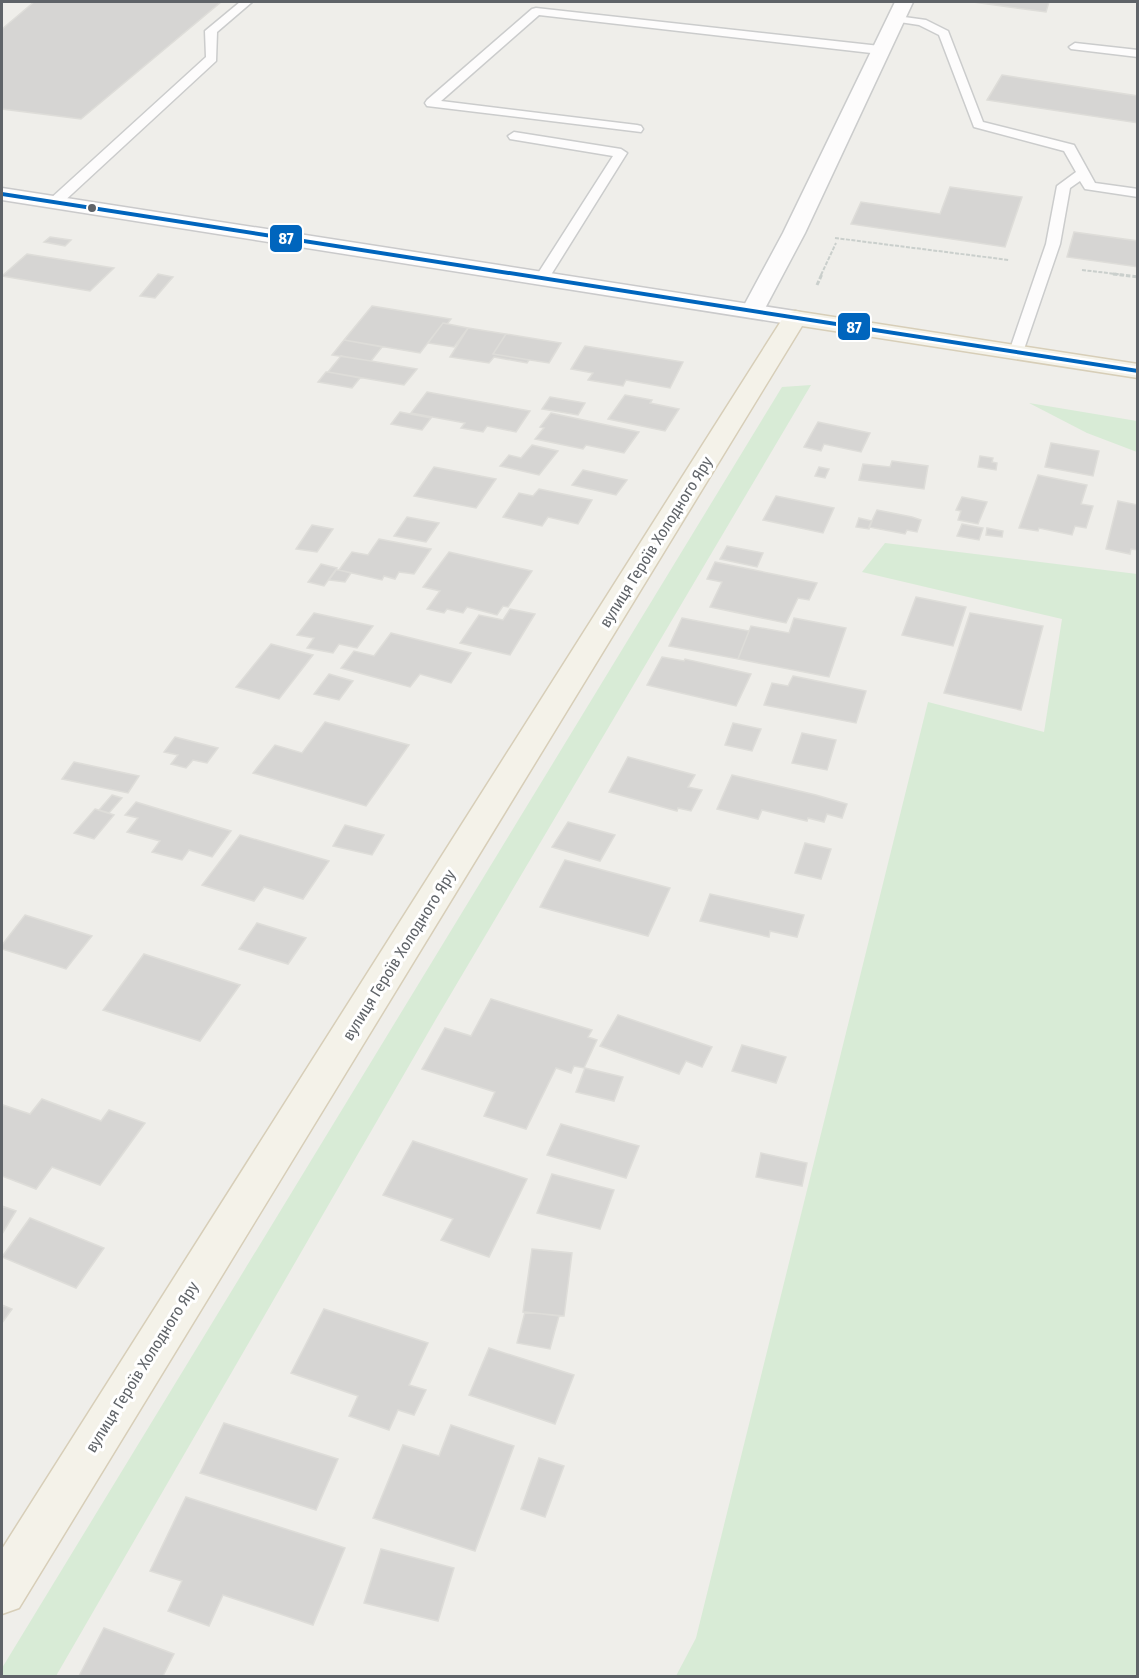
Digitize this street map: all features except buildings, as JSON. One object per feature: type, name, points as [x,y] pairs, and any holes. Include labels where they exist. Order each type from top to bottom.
[{"type":"main road","points":[[753,311],[794,233],[904,2]]},
{"type":"main road","points":[[2,194],[1137,371]]},
{"type":"main road","name":"вулиця Героїв Холодного Яру","points":[[2,1591],[795,318]]},
{"type":"lane","points":[[55,202],[212,58],[211,31],[246,2]]},
{"type":"lane","points":[[638,129],[431,103],[536,11],[880,50]]},
{"type":"lane","points":[[897,20],[922,22],[944,33],[978,124],[1069,147],[1090,186],[1137,193]]},
{"type":"lane","points":[[1075,47],[1137,54]]},
{"type":"lane","points":[[514,136],[621,153],[542,278]]},
{"type":"lane","points":[[1017,352],[1053,244],[1065,186],[1083,173]]},
{"type":"path","points":[[794,233],[914,247]]},
{"type":"green space","points":[[811,385],[436,1019],[56,1676],[2,1676],[2,1668],[782,387]]},
{"type":"green space","points":[[1029,403],[1137,421],[1137,452],[1087,433]]},
{"type":"green space","points":[[885,543],[1137,574],[1137,1676],[676,1676],[696,1638],[928,702],[1044,732],[1062,619],[862,572]]},
{"type":"transit line","name":"87","points":[[2,194],[1138,371]]}]
